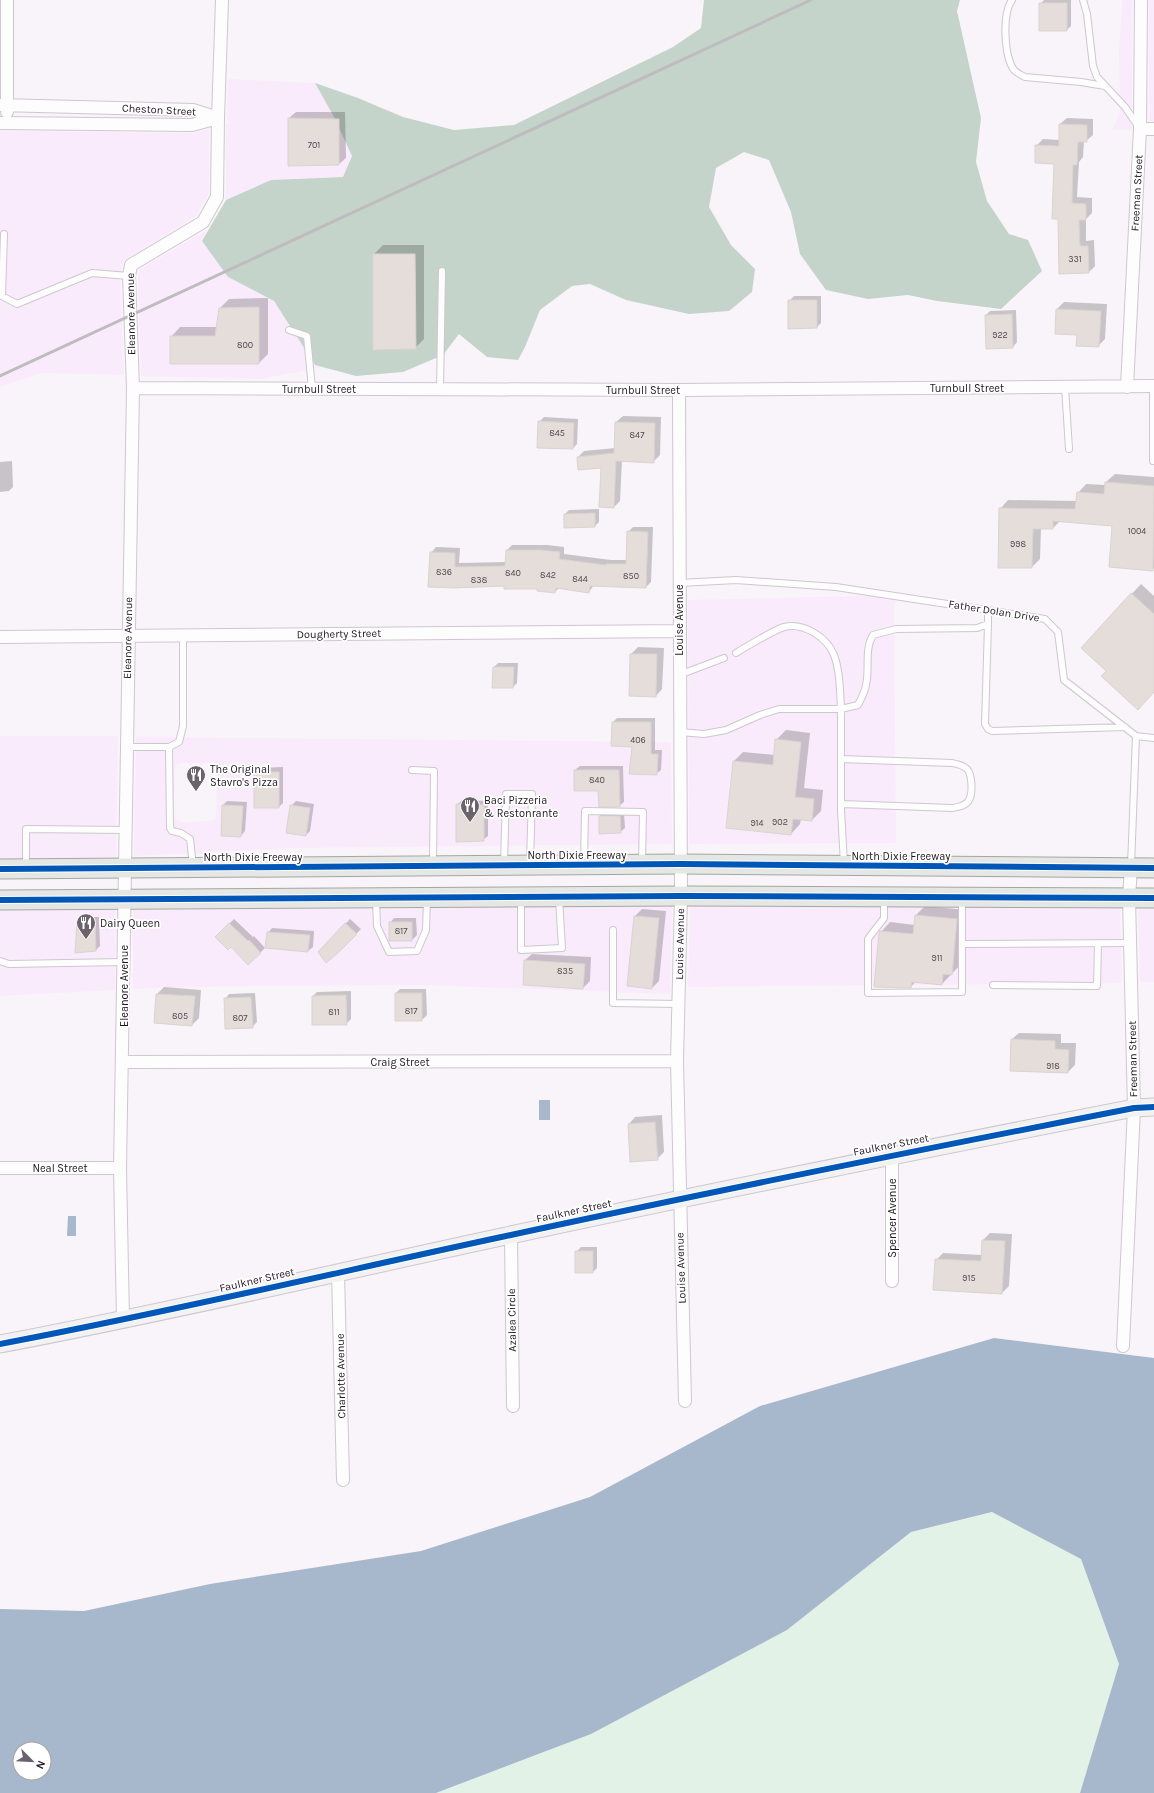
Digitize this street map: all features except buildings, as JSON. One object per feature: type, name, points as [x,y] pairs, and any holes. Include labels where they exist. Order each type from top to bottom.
[{"type":"main road","name":"North Dixie Freeway","points":[[0,869],[642,864],[1154,868]]},
{"type":"main road","points":[[0,900],[681,896],[1154,898]]},
{"type":"street","points":[[3,123],[7,0]]},
{"type":"street","name":"Eleanore Avenue","points":[[123,1321],[120,1168],[123,1062],[124,899],[133,388],[132,317],[129,276],[131,265],[203,222],[218,197],[218,118],[222,0]]},
{"type":"street","name":"Freeman Street","points":[[1127,387],[1140,129],[1141,0]]},
{"type":"street","name":"Cheston Street","points":[[3,105],[193,110],[218,118]]},
{"type":"street","name":"Cheston Street","points":[[3,123],[192,125],[218,118]]},
{"type":"street","points":[[1140,129],[1154,129]]},
{"type":"street","name":"Turnbull Street","points":[[133,388],[679,390],[1153,386]]},
{"type":"street","name":"Louise Avenue","points":[[679,390],[681,896],[678,1061],[679,1199],[685,1401]]},
{"type":"street","name":"Dougherty Street","points":[[0,637],[679,631]]},
{"type":"street","name":"Freeman Street","points":[[1123,1346],[1134,1108],[1129,898],[1130,867]]},
{"type":"street","name":"Craig Street","points":[[123,1062],[678,1061]]},
{"type":"street","name":"Faulkner Street","points":[[0,1344],[123,1321],[338,1272],[892,1155],[1134,1108],[1154,1107]]},
{"type":"street","name":"Spencer Avenue","points":[[892,1155],[892,1281]]},
{"type":"street","name":"Neal Street","points":[[0,1168],[120,1168]]},
{"type":"street","name":"Azalea Circle","points":[[511,1235],[513,1406]]},
{"type":"street","name":"Charlotte Avenue","points":[[338,1272],[344,1480]]},
{"type":"lane","points":[[1012,0],[1008,12],[1005,32],[1010,60],[1018,74],[1025,77],[1081,82],[1105,86]]},
{"type":"lane","points":[[1083,0],[1087,14],[1093,66],[1097,77],[1125,107],[1140,129]]},
{"type":"lane","points":[[4,234],[2,296],[17,304],[92,273],[129,276]]},
{"type":"lane","points":[[440,389],[442,271]]},
{"type":"lane","points":[[289,330],[307,336],[312,389]]},
{"type":"lane","points":[[1153,386],[1153,461]]},
{"type":"lane","points":[[1065,387],[1069,449]]},
{"type":"lane","name":"Father Dolan Drive","points":[[679,583],[736,580],[836,587],[1045,619],[1058,632],[1064,680],[1136,736]]},
{"type":"lane","points":[[988,610],[985,724],[988,728],[992,731],[1125,727]]},
{"type":"lane","points":[[680,732],[704,734],[726,730],[760,715],[779,709],[841,709],[858,705],[866,685],[868,643],[873,635],[896,629],[977,628],[988,624]]},
{"type":"lane","points":[[736,653],[785,627],[805,628],[818,634],[827,643],[834,654],[840,684],[841,804],[844,865]]},
{"type":"lane","points":[[127,747],[169,747],[178,742],[183,726],[183,635]]},
{"type":"lane","points":[[679,675],[724,658]]},
{"type":"lane","points":[[1130,867],[1136,736],[1154,738]]},
{"type":"lane","points":[[169,747],[170,828],[172,831],[190,839],[193,868]]},
{"type":"lane","points":[[841,758],[952,763],[961,765],[967,769],[970,775],[971,794],[969,801],[962,806],[952,808],[841,804]]},
{"type":"lane","points":[[412,770],[434,771],[433,866]]},
{"type":"lane","points":[[504,865],[506,794],[532,794],[530,865]]},
{"type":"lane","points":[[584,865],[585,811],[643,812],[642,864]]},
{"type":"lane","points":[[26,869],[26,829],[126,830]]},
{"type":"lane","points":[[376,898],[377,926],[389,952],[417,951],[426,930],[427,897]]},
{"type":"lane","points":[[521,897],[521,950],[562,948],[559,897]]},
{"type":"lane","points":[[884,897],[884,918],[868,939],[868,993],[962,992],[962,897]]},
{"type":"lane","points":[[613,930],[613,1003],[679,1004]]},
{"type":"lane","points":[[994,985],[1097,986],[1098,943]]},
{"type":"lane","points":[[962,944],[1130,943]]},
{"type":"lane","points":[[0,962],[9,964],[124,962]]},
{"type":"shaded area","points":[[704,0],[960,0],[957,11],[981,118],[976,162],[987,201],[1009,234],[1028,240],[1042,271],[1001,309],[937,301],[908,295],[868,299],[826,290],[800,254],[791,212],[769,160],[744,152],[716,168],[709,207],[731,245],[755,269],[752,292],[729,311],[689,314],[626,300],[590,284],[572,286],[540,310],[518,360],[487,357],[459,334],[443,355],[403,372],[356,376],[315,365],[274,301],[228,277],[202,241],[226,200],[271,180],[343,177],[352,156],[334,117],[315,83],[358,98],[403,117],[454,130],[514,125],[673,47],[701,28]]},
{"type":"shaded area","points":[[1122,0],[1132,0],[1132,130],[1112,130],[1120,112],[1119,52]]},
{"type":"shaded area","points":[[1149,0],[1154,0],[1154,122],[1149,121]]},
{"type":"shaded area","points":[[228,79],[315,83],[334,117],[352,156],[343,177],[271,180],[226,200],[226,124],[229,123],[227,118]]},
{"type":"shaded area","points":[[209,129],[209,194],[196,216],[126,259],[123,263],[120,275],[124,375],[41,373],[0,387],[0,131],[193,133]]},
{"type":"shaded area","points":[[207,230],[202,241],[228,277],[274,301],[315,365],[324,367],[260,379],[141,376],[139,270]]},
{"type":"shaded area","points":[[894,595],[896,843],[689,844],[688,600]]},
{"type":"shaded area","points":[[0,736],[118,736],[116,857],[0,860]]},
{"type":"shaded area","points":[[136,737],[671,742],[672,844],[297,848],[134,856]],"holes":[[[181,763],[211,763],[215,766],[217,771],[215,819],[211,821],[182,822],[177,820],[174,816],[176,765]]]},
{"type":"shaded area","points":[[672,904],[670,994],[422,985],[175,987],[133,989],[133,907]]},
{"type":"shaded area","points":[[690,904],[1120,906],[1122,983],[688,987]]},
{"type":"shaded area","points":[[1138,906],[1154,906],[1154,982],[1140,982]]},
{"type":"shaded area","points":[[116,907],[115,990],[0,996],[0,908]]},
{"type":"green space","points":[[993,1512],[1081,1559],[1119,1664],[1080,1793],[436,1793],[459,1785],[787,1630],[911,1532]]},
{"type":"water","points":[[539,1100],[550,1100],[550,1120],[539,1120]]},
{"type":"water","points":[[68,1216],[76,1216],[76,1236],[67,1236]]},
{"type":"water","points":[[994,1338],[1154,1358],[1154,1793],[1080,1793],[1119,1664],[1081,1559],[992,1512],[911,1532],[787,1630],[591,1734],[436,1793],[0,1793],[0,1609],[84,1611],[210,1584],[421,1551],[590,1497],[760,1406]]},
{"type":"railway","points":[[0,376],[811,0]]},
{"type":"cycle path","points":[[0,869],[681,864],[1154,868]]},
{"type":"cycle path","points":[[0,900],[681,896],[1154,898]]},
{"type":"cycle path","points":[[0,1344],[64,1332],[506,1236],[741,1187],[1134,1108],[1154,1107]]},
{"type":"place","name":"The Original Stavro's Pizza","points":[[196,792]]},
{"type":"place","name":"Baci Pizzeria & Restonrante","points":[[470,823]]},
{"type":"place","name":"Dairy Queen","points":[[86,940]]}]
